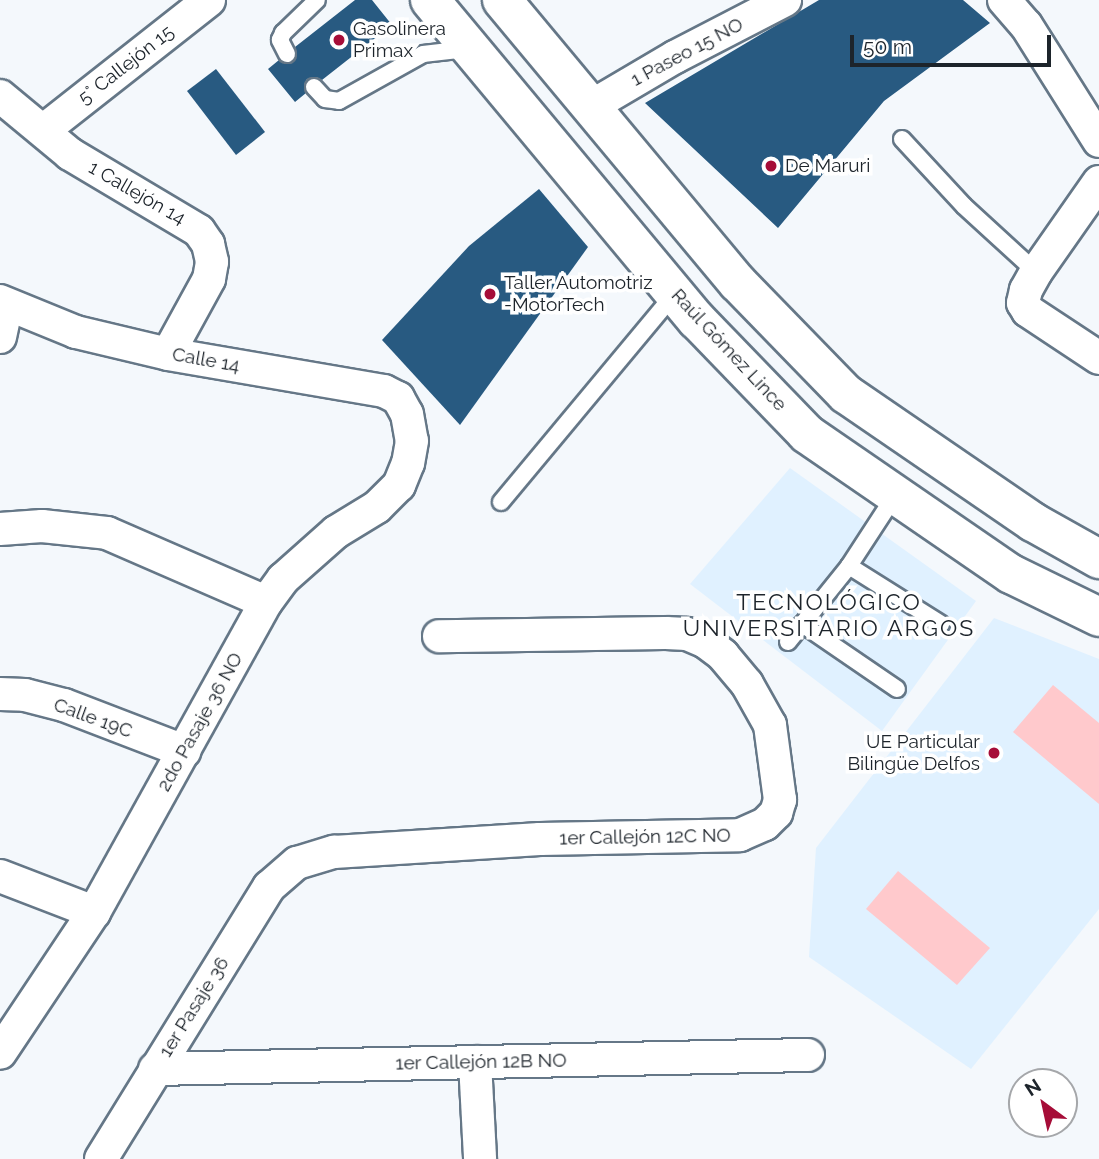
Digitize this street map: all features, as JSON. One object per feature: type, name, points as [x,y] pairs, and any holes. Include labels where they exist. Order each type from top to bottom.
[{"type":"main road","name":"Raúl Gómez Lince","points":[[430,0],[675,293],[807,434],[1011,574],[1099,617]]},
{"type":"main road","points":[[502,0],[738,284],[846,394],[1033,522],[1099,559]]},
{"type":"street","name":"5° Callejón 15","points":[[44,130],[209,0]]},
{"type":"street","points":[[1004,0],[1026,25],[1099,141]]},
{"type":"street","name":"1 Paseo 15 NO","points":[[590,107],[675,57],[782,1]]},
{"type":"street","name":"1 Callejón 14","points":[[0,96],[70,154],[184,220],[199,231],[208,244],[212,262],[209,279],[168,354]]},
{"type":"street","points":[[1099,182],[1036,272],[1026,290],[1023,303],[1028,311],[1099,358]]},
{"type":"street","points":[[0,337],[4,303]]},
{"type":"street","name":"Calle 14","points":[[4,303],[76,332],[168,354],[384,391],[398,398],[407,414]]},
{"type":"street","name":"2do Pasaje 36 NO","points":[[0,1054],[94,912],[266,603],[283,579],[336,532],[377,507],[398,485],[408,463],[412,440],[407,414]]},
{"type":"street","points":[[0,529],[42,526],[107,533],[266,603]]},
{"type":"street","name":"1er Callejón 12C NO","points":[[297,863],[334,852],[540,839],[740,835],[765,824],[776,813],[780,800],[770,725],[747,684],[723,655],[706,642],[687,634],[666,632],[439,636]]},
{"type":"street","name":"Calle 19C","points":[[0,694],[25,695],[64,705],[184,751]]},
{"type":"street","name":"1er Pasaje 36","points":[[101,1159],[269,887],[282,873],[297,863]]},
{"type":"street","points":[[0,876],[94,912]]},
{"type":"street","name":"1er Callejón 12B NO","points":[[155,1069],[808,1055]]},
{"type":"street","points":[[475,1062],[480,1159]]},
{"type":"lane","points":[[286,54],[280,40],[283,33],[317,0]]},
{"type":"lane","points":[[314,86],[325,99],[339,102],[423,54],[471,49]]},
{"type":"lane","points":[[902,139],[964,206],[1036,272]]},
{"type":"lane","points":[[501,502],[675,293]]},
{"type":"lane","points":[[788,642],[849,566],[896,494]]},
{"type":"lane","points":[[849,566],[941,624]]},
{"type":"lane","points":[[802,624],[897,689]]},
{"type":"shaded area","name":"TECNOLÓGICO UNIVERSITARIO ARGOS","points":[[790,468],[976,601],[882,731],[690,584]]},
{"type":"shaded area","name":"UE Particular Bilingüe Delfos","points":[[994,618],[1099,659],[1099,909],[971,1069],[809,957],[816,848]]},
{"type":"shaded area","points":[[1053,685],[1099,723],[1099,804],[1013,732]]},
{"type":"shaded area","points":[[898,871],[990,948],[957,985],[866,909]]},
{"type":"building","name":"Gasolinera Primax","points":[[355,0],[372,0],[392,25],[322,80],[316,77],[307,79],[304,85],[306,93],[295,102],[268,69],[279,60],[286,64],[292,63],[297,55],[295,47]]},
{"type":"building","name":"De Maruri","points":[[819,0],[963,0],[990,23],[884,101],[778,228],[645,103]]},
{"type":"building","points":[[216,69],[265,132],[236,155],[187,91]]},
{"type":"building","name":"Taller Automotriz -MotorTech","points":[[539,189],[588,247],[460,425],[382,340],[469,246]]},
{"type":"place","name":"Gasolinera Primax","points":[[339,40]]},
{"type":"place","name":"De Maruri","points":[[771,166]]},
{"type":"place","name":"Taller Automotriz -MotorTech","points":[[490,294]]},
{"type":"place","name":"UE Particular Bilingüe Delfos","points":[[994,753]]},
{"type":"district","name":"TECNOLÓGICO UNIVERSITARIO ARGOS","points":[[829,615]]}]
